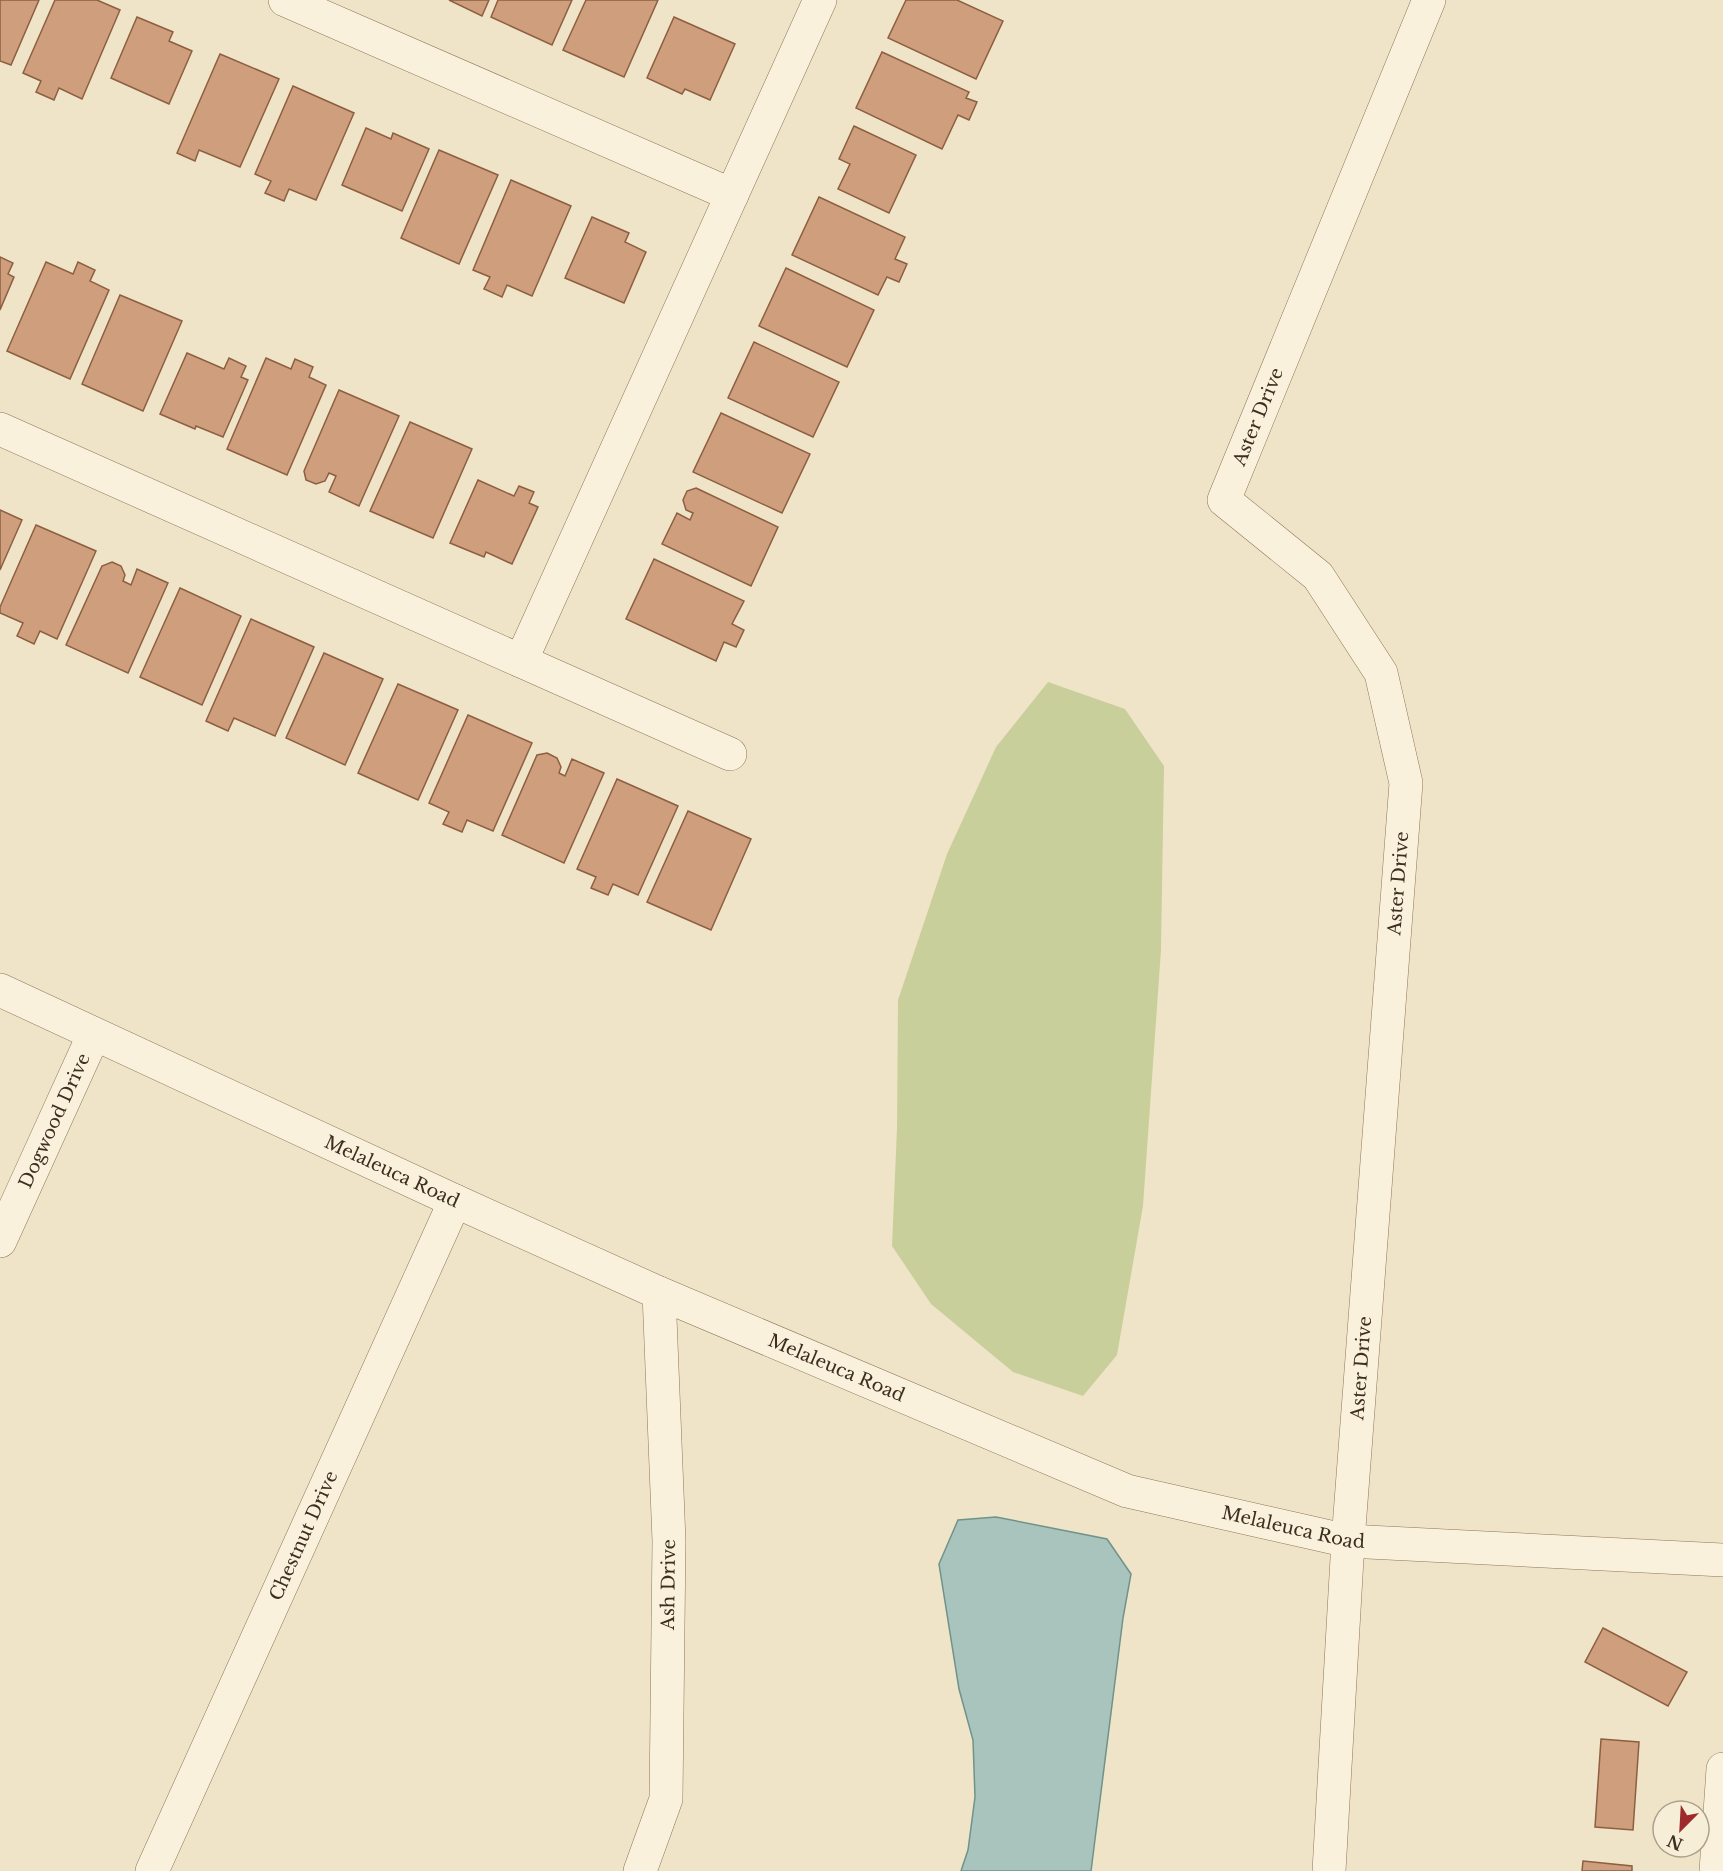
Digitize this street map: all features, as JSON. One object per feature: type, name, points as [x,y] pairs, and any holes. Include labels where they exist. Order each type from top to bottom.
[{"type":"street","points":[[285,0],[732,195]]},
{"type":"street","points":[[521,661],[820,0]]},
{"type":"street","name":"Aster Drive","points":[[1329,1871],[1348,1541],[1406,783],[1382,673],[1318,576],[1224,500],[1429,0]]},
{"type":"street","points":[[0,429],[730,754]]},
{"type":"street","name":"Melaleuca Road","points":[[0,990],[455,1202],[659,1293],[1127,1491],[1348,1541],[1723,1560]]},
{"type":"street","name":"Dogwood Drive","points":[[0,1241],[94,1034]]},
{"type":"street","name":"Chestnut Drive","points":[[152,1871],[455,1202]]},
{"type":"street","name":"Ash Drive","points":[[640,1871],[666,1799],[669,1541],[659,1293]]},
{"type":"street","points":[[1716,1871],[1723,1769]]},
{"type":"green space","points":[[1048,682],[1125,709],[1164,766],[1161,950],[1143,1206],[1117,1355],[1083,1396],[1013,1372],[931,1304],[892,1246],[897,1128],[898,1000],[947,854],[996,747]]},
{"type":"water","points":[[996,1517],[1107,1539],[1131,1574],[1123,1618],[1091,1871],[961,1871],[968,1850],[975,1797],[973,1740],[959,1689],[939,1564],[958,1520]]},
{"type":"building","points":[[0,0],[39,0],[11,65],[0,61]]},
{"type":"building","points":[[55,0],[97,0],[120,10],[82,99],[59,88],[54,100],[36,92],[41,81],[23,73]]},
{"type":"building","points":[[449,0],[489,0],[482,16]]},
{"type":"building","points":[[498,0],[572,0],[552,45],[491,17]]},
{"type":"building","points":[[586,0],[658,0],[624,77],[563,50]]},
{"type":"building","points":[[906,0],[957,0],[1003,21],[976,79],[888,38]]},
{"type":"building","points":[[137,17],[173,32],[169,41],[192,51],[169,104],[111,78]]},
{"type":"building","points":[[674,17],[735,44],[710,100],[685,89],[682,94],[647,78]]},
{"type":"building","points":[[882,52],[969,92],[966,98],[977,102],[969,120],[958,115],[942,149],[856,108]]},
{"type":"building","points":[[220,54],[279,79],[240,167],[199,150],[195,161],[177,153]]},
{"type":"building","points":[[293,86],[354,113],[316,200],[289,189],[284,201],[265,193],[271,181],[255,174]]},
{"type":"building","points":[[854,126],[916,155],[889,213],[838,189],[850,164],[839,159]]},
{"type":"building","points":[[366,128],[391,139],[393,133],[429,149],[402,211],[342,185]]},
{"type":"building","points":[[439,150],[498,175],[459,264],[401,238]]},
{"type":"building","points":[[511,180],[571,206],[532,296],[507,285],[502,297],[484,289],[490,277],[473,270]]},
{"type":"building","points":[[819,197],[905,237],[895,259],[907,264],[899,282],[887,277],[878,295],[792,255]]},
{"type":"building","points":[[592,217],[629,233],[625,242],[646,252],[624,303],[565,278]]},
{"type":"building","points":[[0,257],[13,263],[8,274],[14,277],[0,310]]},
{"type":"building","points":[[46,262],[73,274],[78,262],[95,270],[90,281],[109,290],[70,379],[7,351]]},
{"type":"building","points":[[786,268],[874,310],[847,367],[759,326]]},
{"type":"building","points":[[120,295],[182,321],[143,411],[82,384]]},
{"type":"building","points":[[754,342],[839,382],[813,437],[728,398]]},
{"type":"building","points":[[187,353],[224,369],[229,358],[246,366],[241,377],[248,380],[223,437],[196,426],[195,429],[160,414]]},
{"type":"building","points":[[266,358],[291,369],[295,359],[313,367],[309,377],[326,385],[287,475],[227,449]]},
{"type":"building","points":[[339,390],[399,416],[359,506],[329,492],[336,476],[329,473],[325,481],[316,484],[306,480],[304,471]]},
{"type":"building","points":[[721,413],[810,454],[782,513],[693,472]]},
{"type":"building","points":[[410,422],[472,449],[433,538],[370,511]]},
{"type":"building","points":[[478,480],[514,496],[519,486],[534,492],[529,503],[538,507],[512,564],[486,552],[484,557],[450,543]]},
{"type":"building","points":[[696,488],[778,527],[751,586],[662,544],[677,513],[690,520],[693,513],[686,510],[683,500],[687,491]]},
{"type":"building","points":[[0,510],[22,520],[0,570]]},
{"type":"building","points":[[36,525],[96,551],[57,639],[40,631],[34,644],[17,636],[23,623],[0,613],[0,607]]},
{"type":"building","points":[[654,559],[744,601],[732,624],[744,630],[736,647],[724,642],[716,661],[626,619]]},
{"type":"building","points":[[112,562],[121,566],[125,575],[123,581],[131,585],[137,569],[168,583],[128,673],[66,645],[102,566]]},
{"type":"building","points":[[180,588],[241,616],[202,705],[140,677]]},
{"type":"building","points":[[251,619],[314,647],[275,736],[234,718],[228,731],[206,721]]},
{"type":"building","points":[[324,653],[383,679],[345,765],[286,738]]},
{"type":"building","points":[[398,684],[458,710],[418,800],[358,773]]},
{"type":"building","points":[[468,715],[532,743],[493,831],[467,820],[462,832],[443,824],[449,812],[429,803]]},
{"type":"building","points":[[547,753],[557,758],[561,767],[559,773],[565,776],[572,759],[604,773],[564,863],[502,835],[537,755]]},
{"type":"building","points":[[617,779],[678,806],[638,895],[613,884],[608,895],[591,888],[596,877],[577,869]]},
{"type":"building","points":[[688,811],[751,839],[711,930],[647,902]]},
{"type":"building","points":[[1603,1628],[1687,1672],[1668,1706],[1585,1662]]},
{"type":"building","points":[[1601,1739],[1639,1742],[1633,1830],[1595,1827]]},
{"type":"building","points":[[1583,1861],[1632,1866],[1632,1871],[1582,1871]]}]
